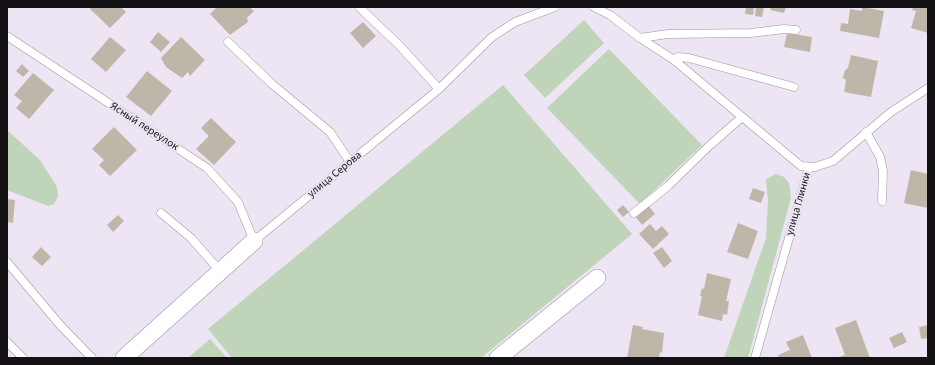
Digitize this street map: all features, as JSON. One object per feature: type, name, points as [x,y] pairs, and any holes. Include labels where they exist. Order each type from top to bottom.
[{"type":"street","name":"улица Серова","points":[[124,358],[254,241]]},
{"type":"street","points":[[498,358],[597,278]]},
{"type":"lane","points":[[359,7],[399,45],[439,89]]},
{"type":"lane","name":"улица Серова","points":[[254,241],[439,89],[492,37],[515,22],[555,7]]},
{"type":"lane","points":[[594,7],[610,15],[640,38],[674,60],[795,162],[801,166],[809,167]]},
{"type":"lane","points":[[640,38],[668,34],[750,33],[784,29],[796,30]]},
{"type":"lane","name":"Ясный переулок","points":[[7,36],[206,168],[238,202],[254,241]]},
{"type":"lane","points":[[228,42],[272,84],[330,132],[350,162]]},
{"type":"lane","points":[[674,60],[678,57],[689,58],[794,87]]},
{"type":"lane","name":"улица Глинки","points":[[755,358],[809,167],[833,161],[841,156],[866,132],[891,112],[928,88]]},
{"type":"lane","points":[[634,213],[668,186],[709,146],[742,118]]},
{"type":"lane","points":[[866,132],[880,157],[883,171],[882,201]]},
{"type":"lane","points":[[161,212],[191,238],[220,271]]},
{"type":"lane","points":[[7,262],[60,326],[92,358]]},
{"type":"lane","points":[[7,342],[23,358]]},
{"type":"green space","points":[[584,20],[604,43],[545,98],[524,75]]},
{"type":"green space","points":[[609,49],[702,145],[640,204],[547,108]]},
{"type":"green space","points":[[503,85],[632,234],[481,358],[232,358],[208,329]]},
{"type":"green space","points":[[7,130],[40,160],[57,187],[58,196],[54,204],[48,206],[7,190]]},
{"type":"green space","points":[[776,174],[784,177],[789,183],[791,198],[748,358],[724,358],[766,238],[768,200],[766,179]]},
{"type":"green space","points":[[210,339],[227,358],[188,358]]},
{"type":"building","points":[[91,7],[121,7],[126,12],[110,28],[90,9]]},
{"type":"building","points":[[217,7],[249,7],[254,11],[247,18],[248,22],[230,35],[210,14]]},
{"type":"building","points":[[746,7],[754,7],[753,15],[745,14]]},
{"type":"building","points":[[756,7],[764,7],[762,17],[755,16]]},
{"type":"building","points":[[771,7],[786,7],[784,13],[770,10]]},
{"type":"building","points":[[862,7],[884,11],[879,38],[840,31],[841,23],[848,24],[850,9],[862,11]]},
{"type":"building","points":[[913,7],[928,7],[928,33],[911,28],[916,11],[912,10]]},
{"type":"building","points":[[363,22],[376,36],[363,48],[350,33]]},
{"type":"building","points":[[158,32],[170,42],[161,52],[150,42]]},
{"type":"building","points":[[787,33],[812,37],[810,52],[784,47]]},
{"type":"building","points":[[110,37],[126,50],[106,72],[91,59]]},
{"type":"building","points":[[181,37],[205,60],[190,76],[188,72],[182,78],[166,67],[161,58]]},
{"type":"building","points":[[851,55],[878,61],[871,97],[844,92],[846,80],[843,78],[845,70],[848,68]]},
{"type":"building","points":[[22,64],[29,71],[23,77],[16,71]]},
{"type":"building","points":[[147,71],[172,91],[151,116],[126,97]]},
{"type":"building","points":[[33,73],[54,90],[29,119],[16,108],[22,101],[14,95]]},
{"type":"building","points":[[211,118],[236,142],[214,165],[196,149],[209,136],[201,128]]},
{"type":"building","points":[[114,127],[137,150],[110,176],[99,165],[104,160],[92,149]]},
{"type":"building","points":[[911,170],[928,174],[928,208],[904,203]]},
{"type":"building","points":[[753,188],[765,192],[761,203],[749,199]]},
{"type":"building","points":[[7,199],[15,200],[13,223],[7,222]]},
{"type":"building","points":[[623,205],[629,212],[623,217],[617,210]]},
{"type":"building","points":[[648,205],[655,214],[642,225],[635,216]]},
{"type":"building","points":[[118,215],[124,221],[113,232],[107,225]]},
{"type":"building","points":[[738,223],[758,231],[748,259],[727,252]]},
{"type":"building","points":[[650,224],[656,231],[662,226],[669,234],[653,249],[639,234]]},
{"type":"building","points":[[41,247],[51,257],[42,266],[32,257]]},
{"type":"building","points":[[662,247],[672,261],[664,268],[653,253]]},
{"type":"building","points":[[707,273],[731,279],[726,301],[729,301],[727,315],[723,314],[722,321],[698,315],[702,296],[700,296],[702,288],[704,289]]},
{"type":"building","points":[[856,320],[870,358],[836,358],[845,355],[835,328]]},
{"type":"building","points":[[633,325],[643,327],[642,329],[664,333],[662,353],[660,352],[659,358],[627,358]]},
{"type":"building","points":[[928,325],[928,338],[921,339],[919,327]]},
{"type":"building","points":[[902,332],[907,342],[894,348],[889,338]]},
{"type":"building","points":[[803,335],[812,358],[779,358],[778,355],[790,350],[786,342]]}]
